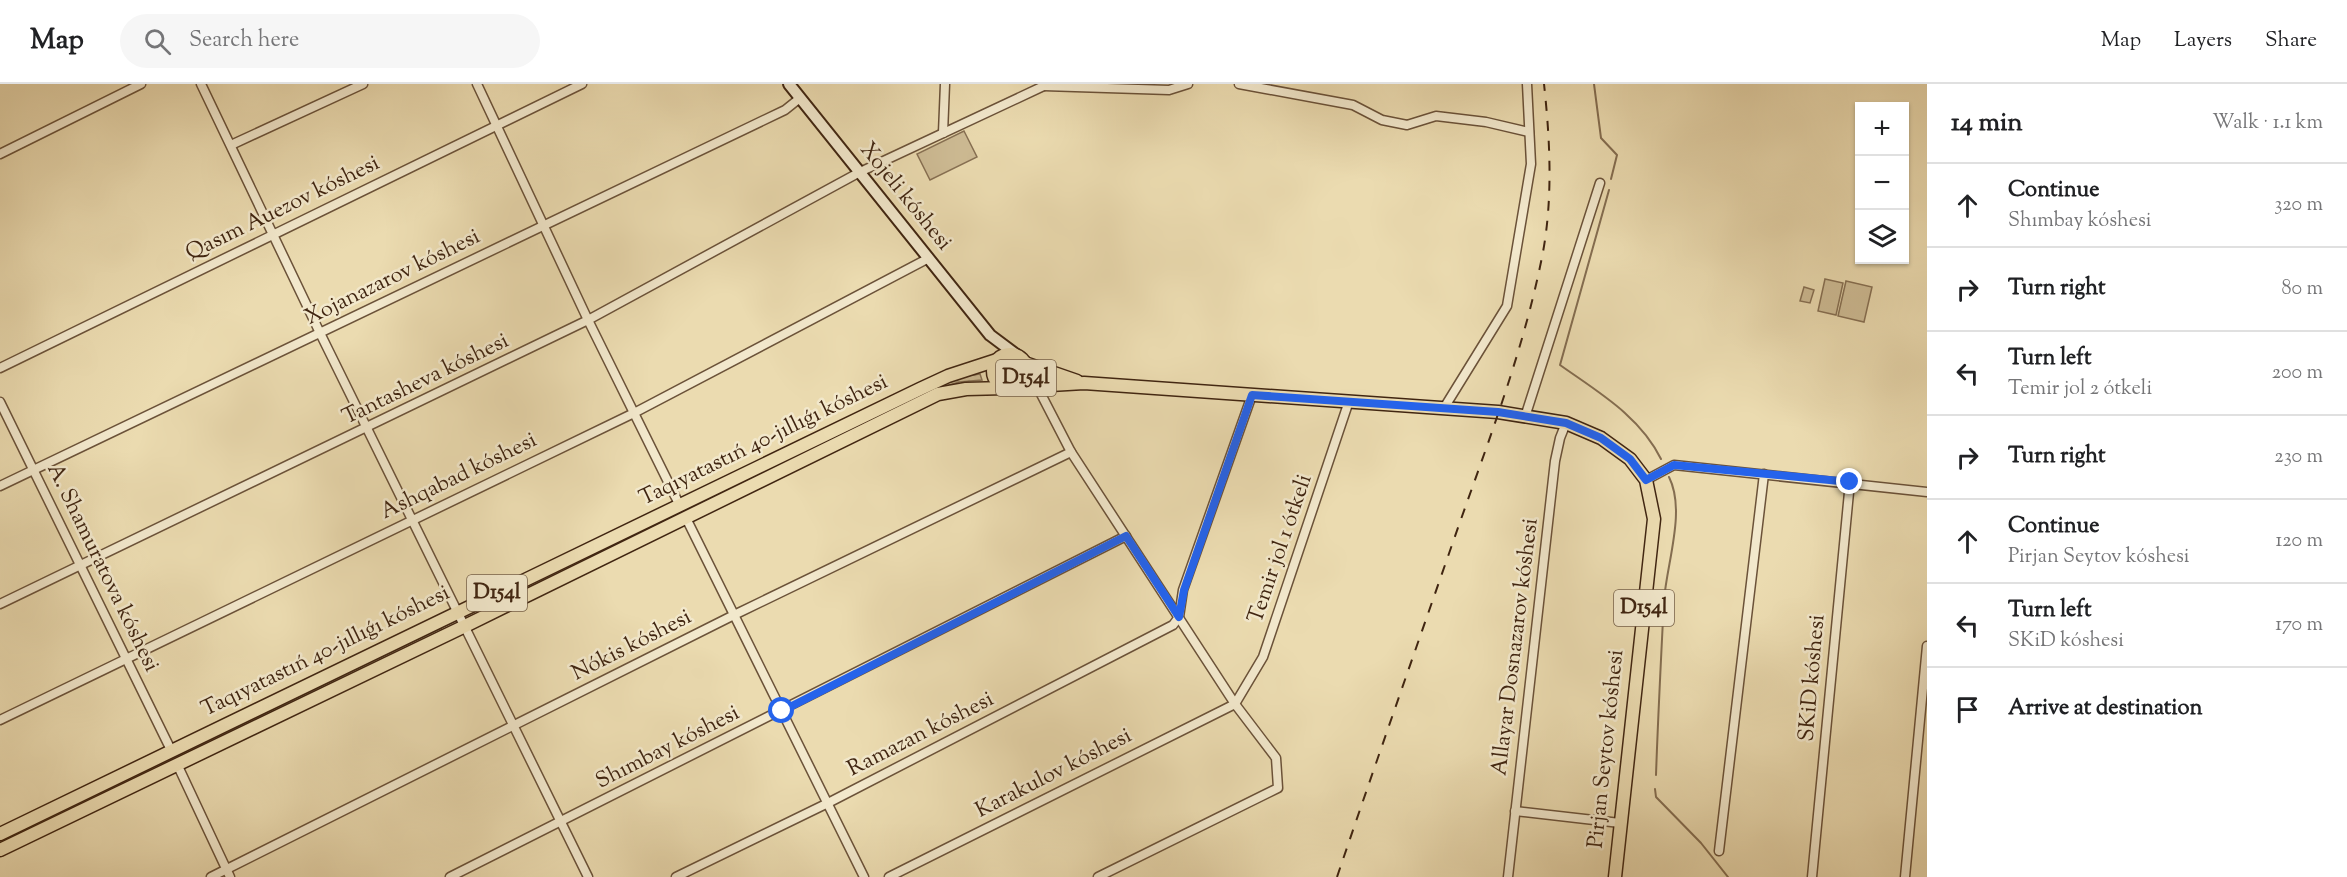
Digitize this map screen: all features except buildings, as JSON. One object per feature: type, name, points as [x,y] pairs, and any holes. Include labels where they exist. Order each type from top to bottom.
[{"type":"main road","name":"D154l","points":[[1084,383],[1007,355],[998,360],[993,371],[996,381],[1012,387],[1084,383],[1498,412],[1525,417]]},
{"type":"main road","name":"Taqıyatastıń 40-jıllıǵı kóshesi","points":[[0,834],[920,388],[948,376],[998,360]]},
{"type":"main road","name":"D154l","points":[[1012,387],[1027,376],[1023,362]]},
{"type":"main road","name":"Taqıyatastıń 40-jıllıǵı kóshesi","points":[[0,850],[465,626],[938,394],[966,389],[1012,387]]},
{"type":"main road","name":"Pirjan Seytov kóshesi","points":[[1525,417],[1566,423],[1601,438],[1630,459],[1646,480],[1654,519],[1615,877]]},
{"type":"street","points":[[0,154],[141,84]]},
{"type":"street","points":[[201,84],[320,333],[588,877]]},
{"type":"street","points":[[231,145],[363,84]]},
{"type":"street","points":[[477,84],[588,320],[680,506]]},
{"type":"street","name":"Qasım Auezov kóshesi","points":[[0,368],[582,84]]},
{"type":"street","name":"Xojeli kóshesi","points":[[789,84],[990,335]]},
{"type":"street","points":[[943,133],[945,84]]},
{"type":"street","points":[[1046,85],[1169,90],[1188,84]]},
{"type":"street","points":[[1239,84],[1353,105],[1382,120],[1407,125],[1436,116],[1486,122],[1529,132]]},
{"type":"street","points":[[1444,408],[1507,306],[1531,164],[1527,84]]},
{"type":"street","name":"Tantasheva kóshesi","points":[[0,604],[588,320],[860,172],[1046,85]]},
{"type":"street","name":"Xojanazarov kóshesi","points":[[0,486],[784,110],[800,98]]},
{"type":"street","points":[[1525,417],[1600,183]]},
{"type":"street","name":"Ashqabad kóshesi","points":[[0,720],[634,413],[929,258]]},
{"type":"street","points":[[990,335],[998,360]]},
{"type":"street","points":[[990,335],[1023,362],[1071,452],[1235,704],[1276,758],[1278,788],[1098,877]]},
{"type":"street","points":[[1179,617],[1184,590],[1252,395]]},
{"type":"street","name":"Temir jol 1 ótkeli","points":[[1235,704],[1263,657],[1350,401]]},
{"type":"street","name":"A. Shamuratova kóshesi","points":[[0,402],[171,750]]},
{"type":"street","name":"Allayar Dosnazarov kóshesi","points":[[1508,877],[1555,461],[1566,423]]},
{"type":"street","name":"Nókis kóshesi","points":[[211,877],[228,873],[514,725],[734,615],[1071,452]]},
{"type":"street","points":[[1646,480],[1674,465],[1927,492]]},
{"type":"street","points":[[1719,851],[1764,474]]},
{"type":"street","name":"SKiD kóshesi","points":[[1812,877],[1850,482]]},
{"type":"street","points":[[686,518],[864,877]]},
{"type":"street","name":"Shımbay kóshesi","points":[[450,877],[1126,536]]},
{"type":"street","name":"Ramazan kóshesi","points":[[676,877],[828,803],[1173,625],[1179,617]]},
{"type":"street","points":[[1905,877],[1927,646]]},
{"type":"street","name":"Karakulov kóshesi","points":[[889,877],[1235,704]]},
{"type":"street","points":[[177,764],[228,873]]},
{"type":"street","points":[[1515,812],[1620,823]]},
{"type":"shaded area","points":[[964,131],[977,157],[930,180],[917,154]]},
{"type":"shaded area","points":[[1825,279],[1843,283],[1836,315],[1818,311]]},
{"type":"shaded area","points":[[1846,281],[1872,287],[1864,322],[1838,316]]},
{"type":"shaded area","points":[[1804,287],[1814,290],[1810,303],[1800,301]]},
{"type":"shaded area","points":[[1010,365],[1015,367],[1017,372],[1015,377],[1010,379],[1005,377],[1003,372],[1005,367]]},
{"type":"shaded area","points":[[980,374],[982,380],[959,382],[937,389],[480,613],[478,610],[936,385],[959,377]]},
{"type":"shaded area","points":[[441,628],[443,631],[0,845],[0,841]]},
{"type":"waterway","points":[[1594,84],[1601,138],[1617,155],[1611,179]]},
{"type":"waterway","points":[[1609,190],[1560,365],[1630,417],[1642,430],[1661,459]]},
{"type":"waterway","points":[[1656,775],[1664,600],[1676,521],[1674,490],[1669,477]]},
{"type":"waterway","points":[[1655,789],[1656,797],[1701,843],[1728,877]]},
{"type":"railway","points":[[1337,877],[1491,435],[1526,326],[1543,252],[1548,210],[1549,147],[1544,84]]},
{"type":"route","points":[[782,711],[1126,536],[1179,617],[1184,590],[1252,395],[1498,412],[1566,423],[1601,438],[1630,459],[1646,480],[1674,465],[1850,482]]}]
